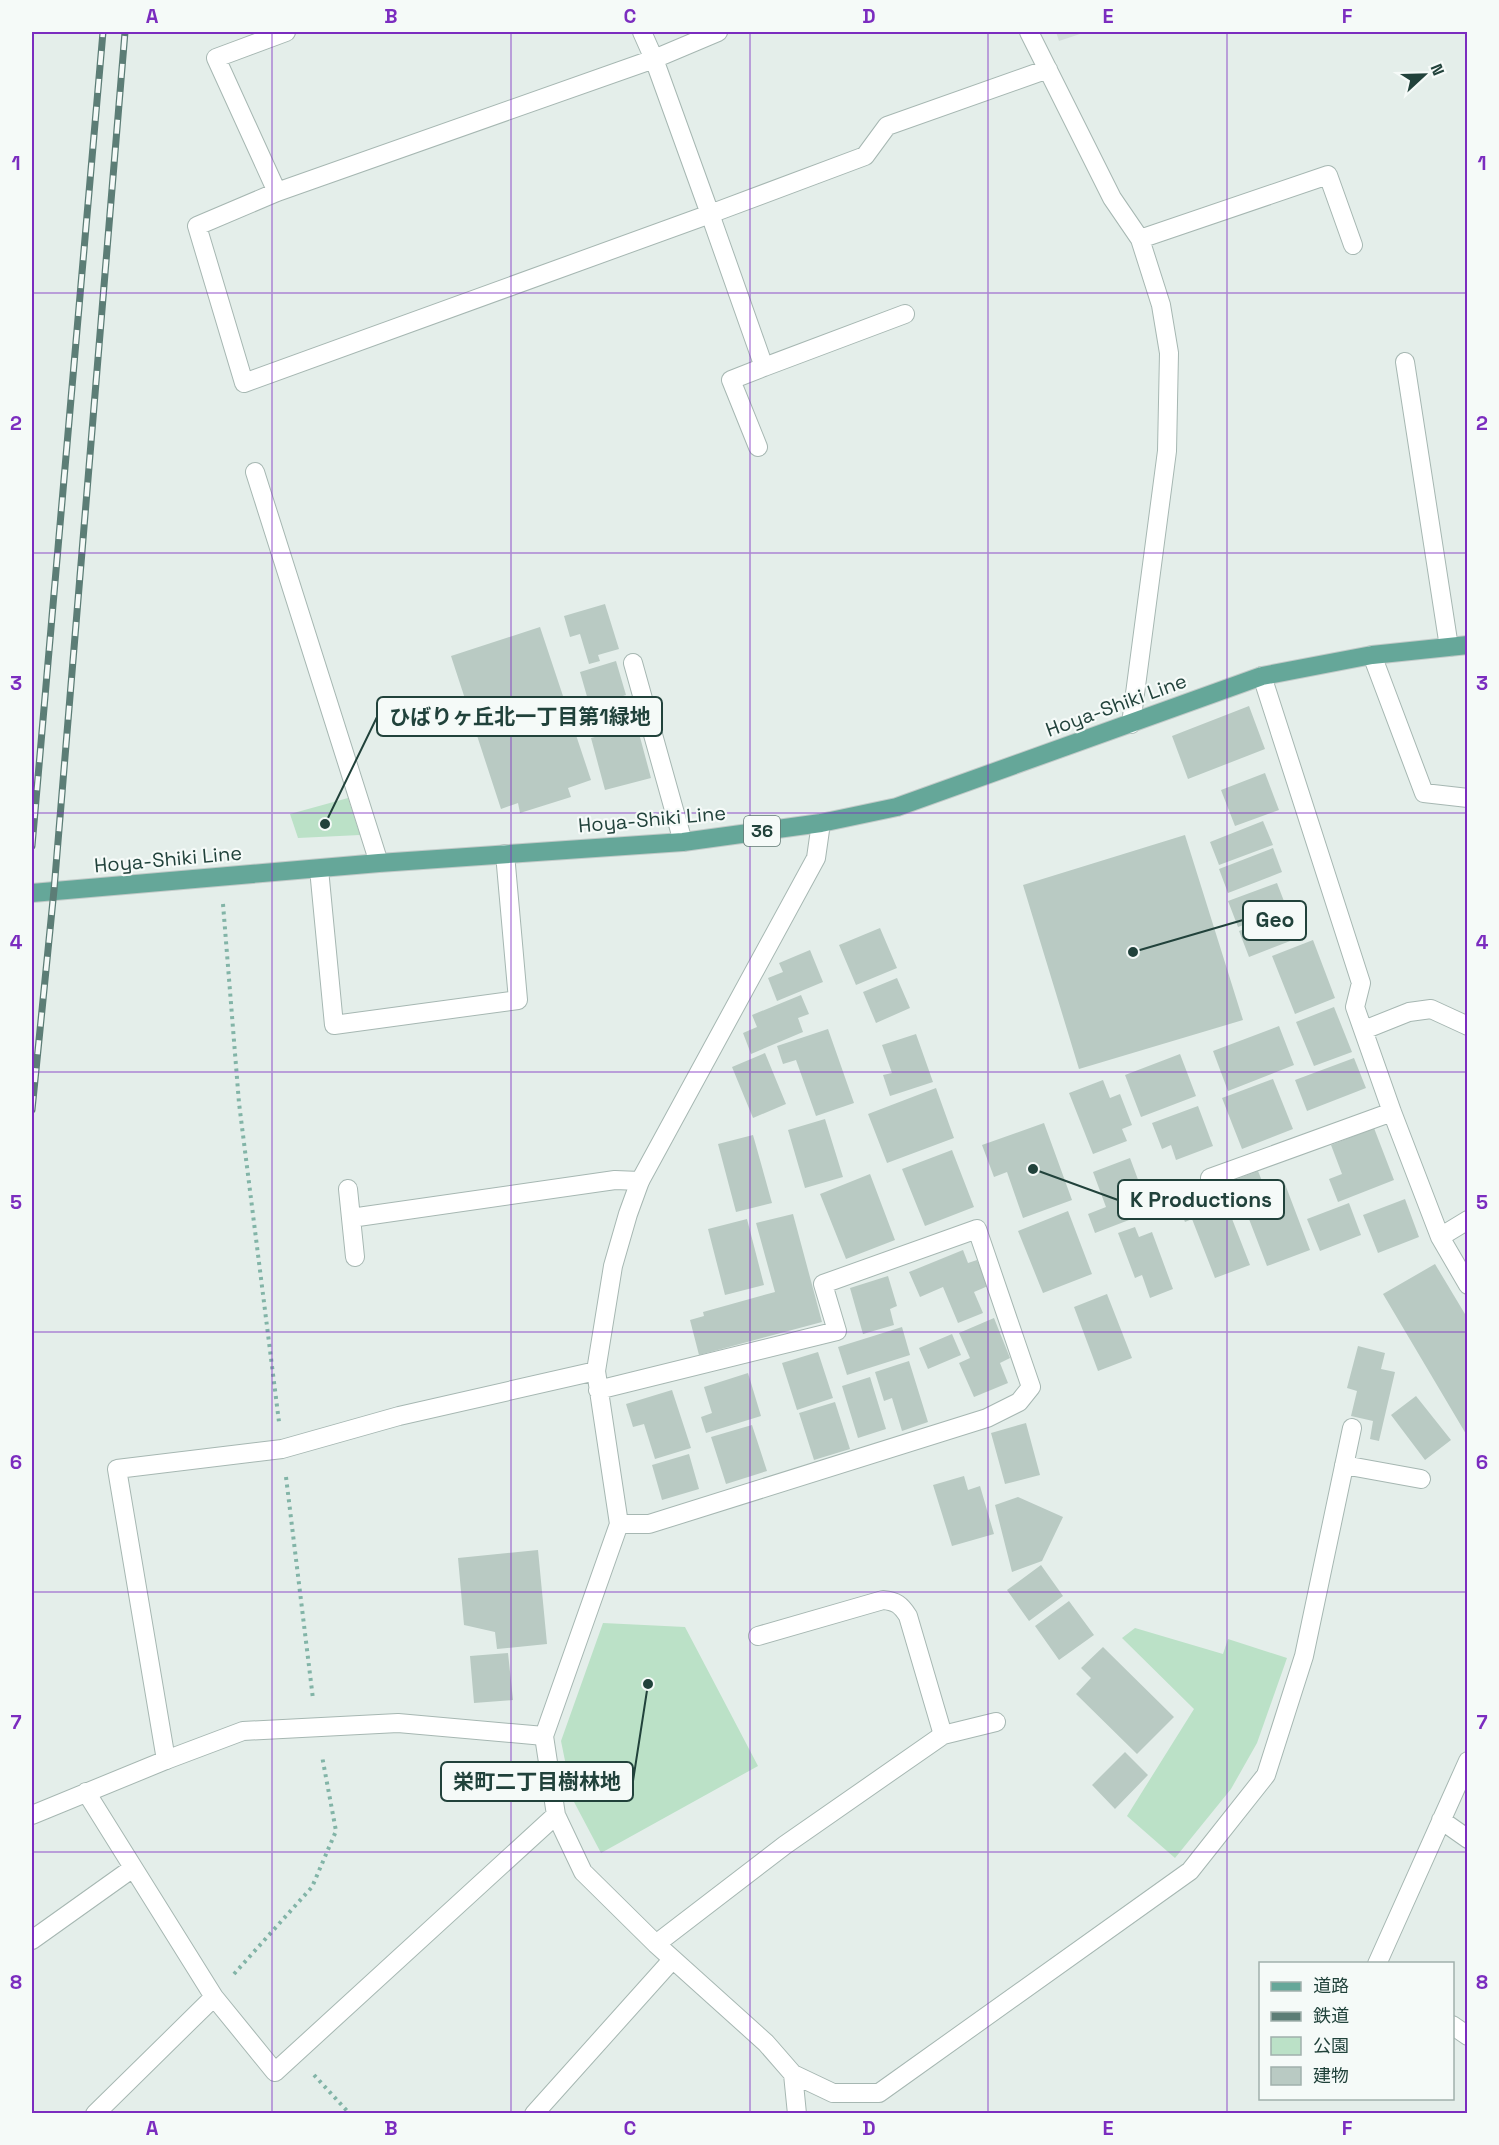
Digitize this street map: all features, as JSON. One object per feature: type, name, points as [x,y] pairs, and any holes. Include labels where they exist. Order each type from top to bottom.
[{"type":"main road","name":"Hoya-Shiki Line","points":[[32,893],[379,863],[683,842],[821,823],[897,807],[1262,676],[1372,655],[1467,645]]},
{"type":"street","points":[[277,192],[216,58],[286,32]]},
{"type":"street","points":[[642,32],[654,59],[764,366]]},
{"type":"street","points":[[718,32],[654,59],[277,192],[197,226],[244,383],[865,156],[887,126],[1048,69]]},
{"type":"street","points":[[1029,32],[1112,198],[1140,239],[1161,305],[1169,353],[1167,451],[1131,724]]},
{"type":"street","points":[[1140,239],[1328,175],[1353,245]]},
{"type":"street","points":[[758,447],[730,380],[905,314]]},
{"type":"street","points":[[1405,362],[1449,647]]},
{"type":"street","points":[[255,471],[379,863]]},
{"type":"street","points":[[1372,655],[1424,793],[1467,798]]},
{"type":"street","points":[[633,663],[683,842]]},
{"type":"street","points":[[1262,676],[1361,983],[1355,1007],[1440,1237],[1467,1285]]},
{"type":"street","points":[[821,823],[816,858],[640,1181],[613,1266],[596,1371],[619,1524],[544,1736],[556,1815],[583,1872],[672,1960],[766,2043],[794,2074],[832,2093],[879,2092],[1190,1871],[1266,1774],[1304,1656],[1352,1428]]},
{"type":"street","points":[[319,869],[334,1025],[518,1000],[505,854]]},
{"type":"street","points":[[1364,1030],[1408,1012],[1431,1009],[1467,1026]]},
{"type":"street","points":[[1210,1178],[1392,1112]]},
{"type":"street","points":[[351,1218],[615,1180],[640,1181]]},
{"type":"street","points":[[348,1189],[355,1257]]},
{"type":"street","points":[[1440,1237],[1467,1220]]},
{"type":"street","points":[[598,1390],[837,1331],[823,1284],[977,1229],[1031,1387],[1018,1402],[987,1418],[649,1524],[619,1524]]},
{"type":"street","points":[[166,1761],[117,1469],[282,1449],[399,1416],[596,1371]]},
{"type":"street","points":[[1344,1465],[1421,1479]]},
{"type":"street","points":[[758,1636],[883,1600],[894,1601],[908,1616],[943,1735]]},
{"type":"street","points":[[656,1944],[785,1845],[943,1735],[996,1722]]},
{"type":"street","points":[[32,1815],[243,1731],[399,1723],[544,1736]]},
{"type":"street","points":[[1378,1962],[1467,1761]]},
{"type":"street","points":[[86,1792],[214,1997],[275,2072],[556,1815]]},
{"type":"street","points":[[1441,1820],[1467,1839]]},
{"type":"street","points":[[32,1940],[133,1868]]},
{"type":"street","points":[[534,2114],[672,1960]]},
{"type":"street","points":[[95,2114],[214,1997]]},
{"type":"street","points":[[1454,2026],[1467,2036]]},
{"type":"street","points":[[794,2074],[797,2114]]},
{"type":"path","points":[[294,2053],[350,2114]]},
{"type":"shaded area","points":[[1056,32],[1086,32],[1059,41]]},
{"type":"green space","points":[[348,798],[360,835],[298,838],[290,814]]},
{"type":"green space","points":[[603,1623],[685,1627],[758,1766],[601,1853],[573,1800],[561,1741]]},
{"type":"green space","points":[[1135,1628],[1223,1654],[1228,1639],[1287,1658],[1257,1743],[1231,1789],[1175,1858],[1127,1816],[1194,1709],[1122,1638]]},
{"type":"building","points":[[605,604],[619,649],[598,655],[600,661],[589,664],[580,634],[570,637],[564,616]]},
{"type":"building","points":[[540,627],[591,780],[568,788],[571,797],[520,813],[518,803],[501,809],[451,656]]},
{"type":"building","points":[[616,661],[626,695],[617,698],[621,714],[594,721],[580,672]]},
{"type":"building","points":[[1249,706],[1265,749],[1188,779],[1172,736]]},
{"type":"building","points":[[637,726],[651,778],[605,790],[591,738]]},
{"type":"building","points":[[1265,773],[1279,810],[1235,826],[1221,790]]},
{"type":"building","points":[[1263,821],[1273,845],[1219,865],[1210,842]]},
{"type":"building","points":[[1185,835],[1243,1020],[1079,1069],[1023,885]]},
{"type":"building","points":[[1273,848],[1282,872],[1228,893],[1219,869]]},
{"type":"building","points":[[1277,883],[1287,909],[1238,927],[1228,901]]},
{"type":"building","points":[[1288,912],[1298,938],[1249,957],[1239,931]]},
{"type":"building","points":[[880,928],[897,968],[856,985],[839,945]]},
{"type":"building","points":[[1313,940],[1335,998],[1295,1014],[1272,956]]},
{"type":"building","points":[[810,950],[823,982],[777,1001],[768,978],[783,972],[779,963]]},
{"type":"building","points":[[897,978],[910,1008],[876,1023],[863,992]]},
{"type":"building","points":[[801,995],[809,1014],[798,1018],[803,1032],[751,1054],[743,1033],[757,1027],[752,1015]]},
{"type":"building","points":[[1334,1007],[1352,1052],[1314,1066],[1296,1022]]},
{"type":"building","points":[[1279,1026],[1294,1065],[1228,1091],[1213,1051]]},
{"type":"building","points":[[828,1029],[854,1103],[816,1116],[796,1060],[783,1064],[777,1046]]},
{"type":"building","points":[[916,1034],[933,1082],[890,1096],[883,1075],[892,1073],[882,1045]]},
{"type":"building","points":[[765,1053],[786,1104],[753,1118],[732,1067]]},
{"type":"building","points":[[1180,1054],[1196,1096],[1141,1117],[1125,1075]]},
{"type":"building","points":[[1354,1058],[1366,1088],[1307,1111],[1295,1080]]},
{"type":"building","points":[[1273,1079],[1293,1129],[1242,1149],[1222,1098]]},
{"type":"building","points":[[1103,1080],[1110,1098],[1120,1094],[1132,1125],[1122,1129],[1127,1141],[1093,1154],[1069,1093]]},
{"type":"building","points":[[936,1088],[954,1138],[887,1163],[868,1114]]},
{"type":"building","points":[[1198,1106],[1213,1146],[1176,1160],[1171,1145],[1162,1149],[1152,1123]]},
{"type":"building","points":[[825,1119],[843,1177],[805,1188],[788,1130]]},
{"type":"building","points":[[1044,1123],[1072,1200],[1023,1218],[1007,1172],[994,1177],[982,1145]]},
{"type":"building","points":[[1374,1128],[1394,1180],[1338,1202],[1329,1179],[1342,1174],[1331,1145]]},
{"type":"building","points":[[753,1135],[772,1203],[736,1212],[718,1144]]},
{"type":"building","points":[[952,1150],[974,1207],[925,1226],[902,1169]]},
{"type":"building","points":[[1130,1158],[1150,1212],[1095,1233],[1088,1214],[1106,1207],[1093,1172]]},
{"type":"building","points":[[1258,1171],[1266,1191],[1285,1184],[1310,1250],[1267,1266],[1234,1180]]},
{"type":"building","points":[[870,1174],[895,1240],[846,1259],[820,1194]]},
{"type":"building","points":[[1207,1180],[1218,1209],[1227,1206],[1250,1265],[1215,1278],[1192,1219],[1185,1222],[1173,1192]]},
{"type":"building","points":[[1405,1199],[1419,1237],[1378,1253],[1363,1215]]},
{"type":"building","points":[[1349,1203],[1361,1235],[1320,1251],[1307,1219]]},
{"type":"building","points":[[1068,1211],[1092,1274],[1043,1293],[1018,1231]]},
{"type":"building","points":[[793,1214],[822,1322],[699,1355],[690,1320],[704,1316],[703,1312],[775,1292],[756,1223]]},
{"type":"building","points":[[747,1219],[764,1285],[725,1295],[708,1229]]},
{"type":"building","points":[[1135,1227],[1139,1237],[1152,1232],[1173,1289],[1150,1298],[1142,1275],[1135,1278],[1118,1233]]},
{"type":"building","points":[[963,1250],[968,1263],[977,1260],[988,1286],[974,1292],[983,1313],[958,1323],[943,1287],[920,1297],[909,1272]]},
{"type":"building","points":[[1435,1264],[1468,1319],[1468,1433],[1466,1434],[1383,1294]]},
{"type":"building","points":[[888,1276],[897,1306],[890,1309],[894,1325],[863,1334],[850,1288]]},
{"type":"building","points":[[1107,1294],[1132,1358],[1098,1371],[1074,1307]]},
{"type":"building","points":[[994,1318],[1010,1358],[1000,1363],[1008,1383],[974,1397],[959,1363],[970,1358],[959,1333]]},
{"type":"building","points":[[902,1327],[910,1355],[847,1375],[838,1347]]},
{"type":"building","points":[[952,1334],[961,1355],[928,1369],[919,1348]]},
{"type":"building","points":[[1358,1346],[1385,1353],[1381,1369],[1395,1372],[1379,1441],[1370,1439],[1373,1421],[1351,1416],[1357,1391],[1347,1388]]},
{"type":"building","points":[[818,1352],[833,1398],[797,1410],[782,1363]]},
{"type":"building","points":[[909,1361],[928,1422],[902,1431],[892,1398],[884,1401],[875,1372]]},
{"type":"building","points":[[748,1373],[761,1416],[706,1433],[701,1417],[712,1413],[704,1387]]},
{"type":"building","points":[[870,1377],[886,1429],[858,1438],[842,1386]]},
{"type":"building","points":[[672,1390],[691,1448],[655,1459],[644,1424],[633,1427],[626,1404]]},
{"type":"building","points":[[1416,1396],[1451,1440],[1425,1460],[1391,1415]]},
{"type":"building","points":[[835,1402],[850,1449],[814,1460],[799,1413]]},
{"type":"building","points":[[1026,1423],[1040,1475],[1005,1484],[991,1433]]},
{"type":"building","points":[[752,1425],[767,1471],[726,1484],[711,1437]]},
{"type":"building","points":[[689,1454],[699,1489],[662,1500],[652,1465]]},
{"type":"building","points":[[964,1476],[968,1490],[980,1486],[994,1534],[952,1546],[933,1485]]},
{"type":"building","points":[[1018,1497],[1063,1517],[1042,1561],[1012,1572],[995,1505]]},
{"type":"building","points":[[538,1550],[547,1644],[497,1649],[495,1632],[464,1625],[458,1558]]},
{"type":"building","points":[[1041,1565],[1063,1596],[1029,1621],[1007,1590]]},
{"type":"building","points":[[1069,1601],[1094,1635],[1059,1660],[1035,1626]]},
{"type":"building","points":[[1103,1647],[1174,1717],[1137,1754],[1076,1694],[1091,1678],[1081,1668]]},
{"type":"building","points":[[508,1653],[513,1700],[474,1703],[470,1656]]},
{"type":"building","points":[[1125,1752],[1148,1775],[1115,1809],[1092,1785]]},
{"type":"railway","points":[[32,846],[103,32]]},
{"type":"railway","points":[[32,1110],[54,890],[125,32]]},
{"type":"place","name":"ひばりヶ丘北一丁目第1緑地","points":[[325,824]]},
{"type":"place","name":"Geo","points":[[1133,952]]},
{"type":"place","name":"K Productions","points":[[1033,1169]]},
{"type":"place","name":"栄町二丁目樹林地","points":[[648,1684]]}]
